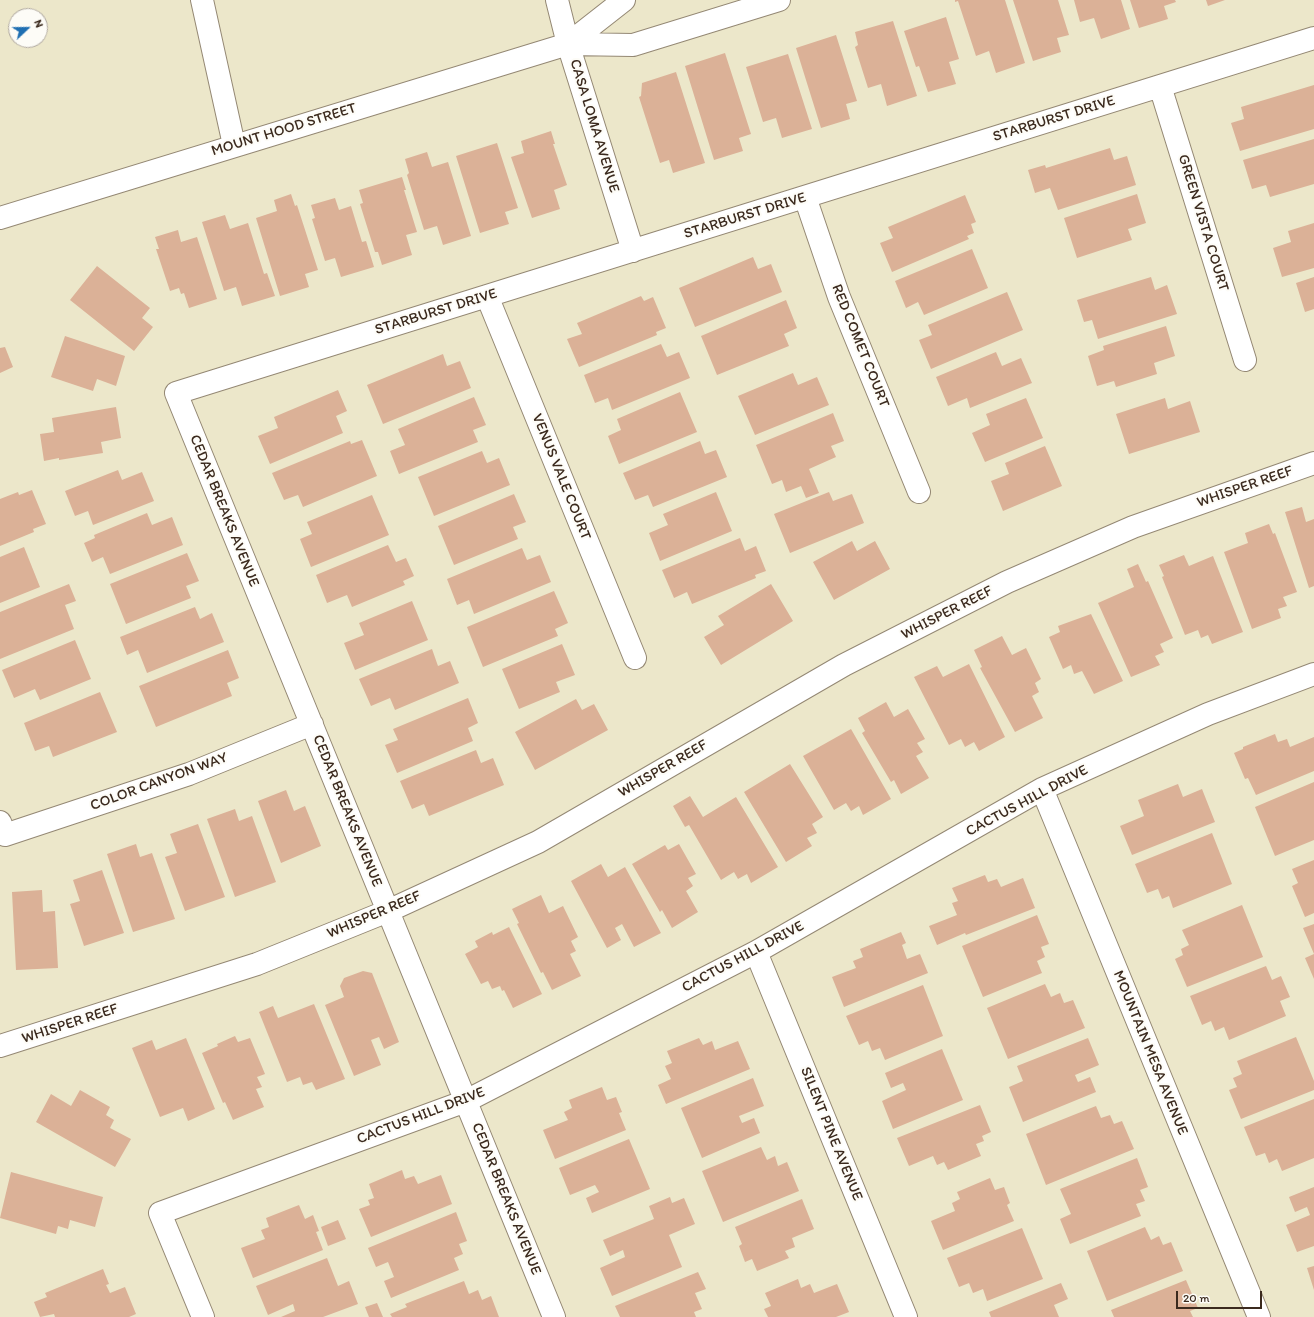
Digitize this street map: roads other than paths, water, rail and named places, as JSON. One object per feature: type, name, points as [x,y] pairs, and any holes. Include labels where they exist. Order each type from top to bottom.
[{"type":"street","points":[[202,0],[234,145]]},
{"type":"street","name":"CASA LOMA AVENUE","points":[[557,0],[568,44],[633,251]]},
{"type":"street","name":"MOUNT HOOD STREET","points":[[568,44],[624,0]]},
{"type":"street","name":"MOUNT HOOD STREET","points":[[0,218],[234,145],[568,44],[633,45],[779,0]]},
{"type":"street","name":"STARBURST DRIVE","points":[[176,393],[1314,38]]},
{"type":"street","name":"GREEN VISTA COURT","points":[[1160,86],[1245,360]]},
{"type":"street","name":"RED COMET COURT","points":[[805,197],[839,297],[919,492]]},
{"type":"street","name":"VENUS VALE COURT","points":[[487,296],[635,658]]},
{"type":"street","name":"CEDAR BREAKS AVENUE","points":[[176,393],[554,1317]]},
{"type":"street","name":"WHISPER REEF","points":[[0,1046],[257,964],[388,911],[538,842],[844,665],[1007,582],[1133,527],[1314,463]]},
{"type":"street","name":"CACTUS HILL DRIVE","points":[[203,1317],[160,1213],[466,1101],[756,952],[1042,789],[1208,714],[1314,674]]},
{"type":"street","name":"COLOR CANYON WAY","points":[[3,828],[189,774],[312,724]]},
{"type":"street","name":"MOUNTAIN MESA AVENUE","points":[[1042,789],[1259,1317]]},
{"type":"street","name":"SILENT PINE AVENUE","points":[[756,952],[906,1317]]}]
